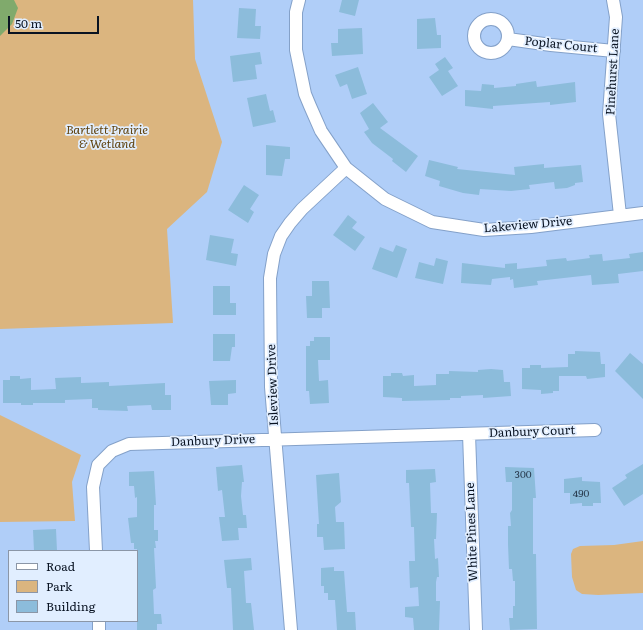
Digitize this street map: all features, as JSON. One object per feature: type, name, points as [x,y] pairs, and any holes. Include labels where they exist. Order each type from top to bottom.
[{"type":"street","name":"Lakeview Drive","points":[[299,0],[296,12],[296,50],[305,94],[321,131],[346,168],[385,200],[432,222],[484,230],[531,227],[620,215],[643,214]]},
{"type":"street","name":"Pinehurst Lane","points":[[614,0],[616,17],[609,114],[620,215]]},
{"type":"street","name":"Poplar Court","points":[[508,39],[551,46],[614,51]]},
{"type":"street","name":"Isleview Drive","points":[[291,630],[290,594],[274,439],[271,387],[270,278],[274,254],[281,236],[302,209],[346,168]]},
{"type":"street","name":"Danbury Court","points":[[469,434],[595,430]]},
{"type":"street","name":"Danbury Drive","points":[[96,550],[93,487],[98,465],[112,451],[129,444],[469,434]]},
{"type":"street","name":"White Pines Lane","points":[[469,434],[476,630]]},
{"type":"green space","name":"Bartlett Prairie & Wetland","points":[[0,0],[193,0],[195,59],[222,142],[207,192],[167,229],[173,323],[0,329]]},
{"type":"green space","points":[[0,415],[81,455],[72,482],[75,521],[0,522]]},
{"type":"green space","points":[[643,541],[643,593],[598,595],[582,594],[576,590],[572,577],[571,554],[573,549],[580,546],[614,545]]},
{"type":"shaded area","points":[[0,0],[14,0],[18,8],[12,24],[0,36]]},
{"type":"building","points":[[342,0],[359,0],[355,16],[339,12]]},
{"type":"building","points":[[239,8],[256,9],[255,26],[261,26],[260,39],[237,38]]},
{"type":"building","points":[[435,18],[437,35],[441,35],[441,48],[417,49],[417,19]]},
{"type":"building","points":[[362,28],[363,54],[332,56],[331,43],[338,43],[338,29]]},
{"type":"building","points":[[260,52],[262,64],[255,65],[257,79],[233,82],[230,56]]},
{"type":"building","points":[[445,57],[453,68],[448,71],[458,86],[442,96],[429,77],[439,70],[435,64]]},
{"type":"building","points":[[358,67],[367,94],[352,99],[347,84],[340,87],[335,75]]},
{"type":"building","points":[[536,81],[537,87],[575,82],[576,102],[550,105],[550,102],[493,106],[493,109],[465,106],[465,90],[481,91],[482,84],[494,85],[494,88],[516,86],[516,84]]},
{"type":"building","points":[[266,94],[270,111],[273,110],[276,122],[253,127],[247,98]]},
{"type":"building","points":[[373,103],[388,122],[380,128],[418,156],[406,172],[392,161],[393,159],[372,143],[364,132],[369,129],[360,113]]},
{"type":"building","points":[[266,145],[290,147],[290,159],[285,159],[282,176],[266,175]]},
{"type":"building","points":[[429,160],[458,167],[457,169],[515,175],[514,167],[544,164],[544,168],[581,165],[583,182],[575,183],[575,185],[567,188],[555,189],[554,182],[529,185],[530,189],[511,191],[480,189],[479,195],[463,193],[439,186],[440,181],[425,176]]},
{"type":"building","points":[[244,185],[259,195],[250,209],[254,212],[248,223],[228,210]]},
{"type":"building","points":[[348,215],[357,222],[352,228],[365,237],[355,251],[333,235]]},
{"type":"building","points":[[210,235],[234,239],[231,253],[238,254],[236,266],[206,260]]},
{"type":"building","points":[[396,245],[407,249],[397,278],[372,269],[380,247],[393,252]]},
{"type":"building","points":[[643,252],[643,271],[618,274],[619,283],[592,285],[591,275],[537,281],[538,285],[514,288],[513,279],[510,280],[510,277],[492,279],[491,285],[461,283],[462,263],[505,268],[505,264],[517,263],[517,269],[547,266],[546,260],[566,258],[567,261],[590,258],[589,255],[602,254],[603,261],[630,258],[629,254]]},
{"type":"building","points":[[436,258],[448,261],[443,284],[415,278],[419,262],[434,266]]},
{"type":"building","points":[[312,281],[329,281],[330,308],[322,308],[322,318],[307,318],[306,296],[312,296]]},
{"type":"building","points":[[213,286],[230,286],[230,303],[236,303],[236,315],[213,315]]},
{"type":"building","points":[[213,334],[235,334],[235,347],[232,347],[230,361],[213,361]]},
{"type":"building","points":[[314,337],[330,337],[330,360],[318,360],[319,381],[328,380],[329,403],[310,404],[309,391],[306,391],[306,346],[310,346],[310,341],[314,341]]},
{"type":"building","points":[[575,351],[600,352],[601,364],[605,364],[605,377],[587,379],[586,376],[559,376],[559,391],[553,391],[553,393],[541,394],[541,390],[522,389],[522,368],[530,368],[530,365],[541,365],[541,368],[568,367],[568,354],[575,354]]},
{"type":"building","points":[[630,353],[643,364],[643,399],[615,371]]},
{"type":"building","points":[[478,370],[503,370],[504,382],[510,382],[511,396],[483,398],[483,395],[461,396],[461,398],[450,398],[450,400],[402,401],[402,398],[383,397],[383,376],[391,376],[391,373],[402,373],[403,376],[414,375],[414,386],[436,385],[436,374],[449,374],[449,371],[478,372]]},
{"type":"building","points":[[10,376],[20,376],[20,379],[31,378],[31,390],[56,389],[55,378],[81,377],[81,383],[109,382],[109,386],[165,383],[165,395],[171,395],[171,410],[152,410],[151,405],[127,406],[128,411],[98,410],[98,408],[92,408],[92,399],[65,400],[65,403],[33,403],[33,405],[3,403],[3,380],[10,380]]},
{"type":"building","points":[[236,380],[236,393],[228,394],[228,405],[211,405],[209,381]]},
{"type":"building","points":[[643,464],[643,494],[624,506],[612,488],[627,478],[625,475]]},
{"type":"building","points":[[242,465],[244,482],[242,482],[241,496],[243,515],[246,515],[247,528],[238,528],[239,540],[222,541],[219,517],[225,517],[222,490],[218,491],[216,467]]},
{"type":"building","points":[[505,467],[534,468],[536,498],[533,498],[533,554],[536,554],[537,629],[510,630],[509,618],[513,618],[513,606],[515,606],[515,581],[513,581],[512,569],[509,569],[508,544],[508,526],[511,526],[510,513],[512,510],[512,482],[506,482]]},
{"type":"building","points":[[435,469],[436,482],[430,483],[431,513],[437,513],[436,539],[434,539],[435,559],[438,558],[439,577],[437,577],[436,582],[436,601],[440,601],[439,630],[414,630],[413,618],[405,617],[405,607],[419,606],[418,587],[410,588],[409,561],[415,561],[414,527],[411,527],[409,483],[406,483],[406,470]]},
{"type":"building","points":[[154,471],[156,505],[154,505],[154,530],[158,530],[158,541],[155,541],[156,548],[154,548],[156,588],[153,590],[154,614],[161,614],[162,624],[157,624],[157,630],[137,630],[138,550],[134,549],[134,543],[131,543],[128,518],[137,517],[137,497],[135,498],[134,486],[129,486],[129,472]]},
{"type":"building","points":[[339,473],[341,502],[335,507],[336,522],[344,522],[345,549],[324,550],[323,537],[317,537],[317,524],[319,524],[316,475]]},
{"type":"building","points":[[582,477],[582,481],[600,482],[601,503],[593,503],[593,506],[582,506],[582,503],[570,504],[570,493],[564,493],[564,479]]},
{"type":"building","points":[[56,529],[57,550],[34,550],[33,530]]},
{"type":"building","points":[[251,558],[252,570],[244,571],[246,603],[251,603],[254,630],[233,630],[231,588],[227,588],[224,560]]},
{"type":"building","points":[[334,567],[334,571],[344,571],[347,612],[355,612],[356,630],[337,630],[335,600],[328,600],[328,593],[324,593],[324,586],[321,586],[321,568]]}]
